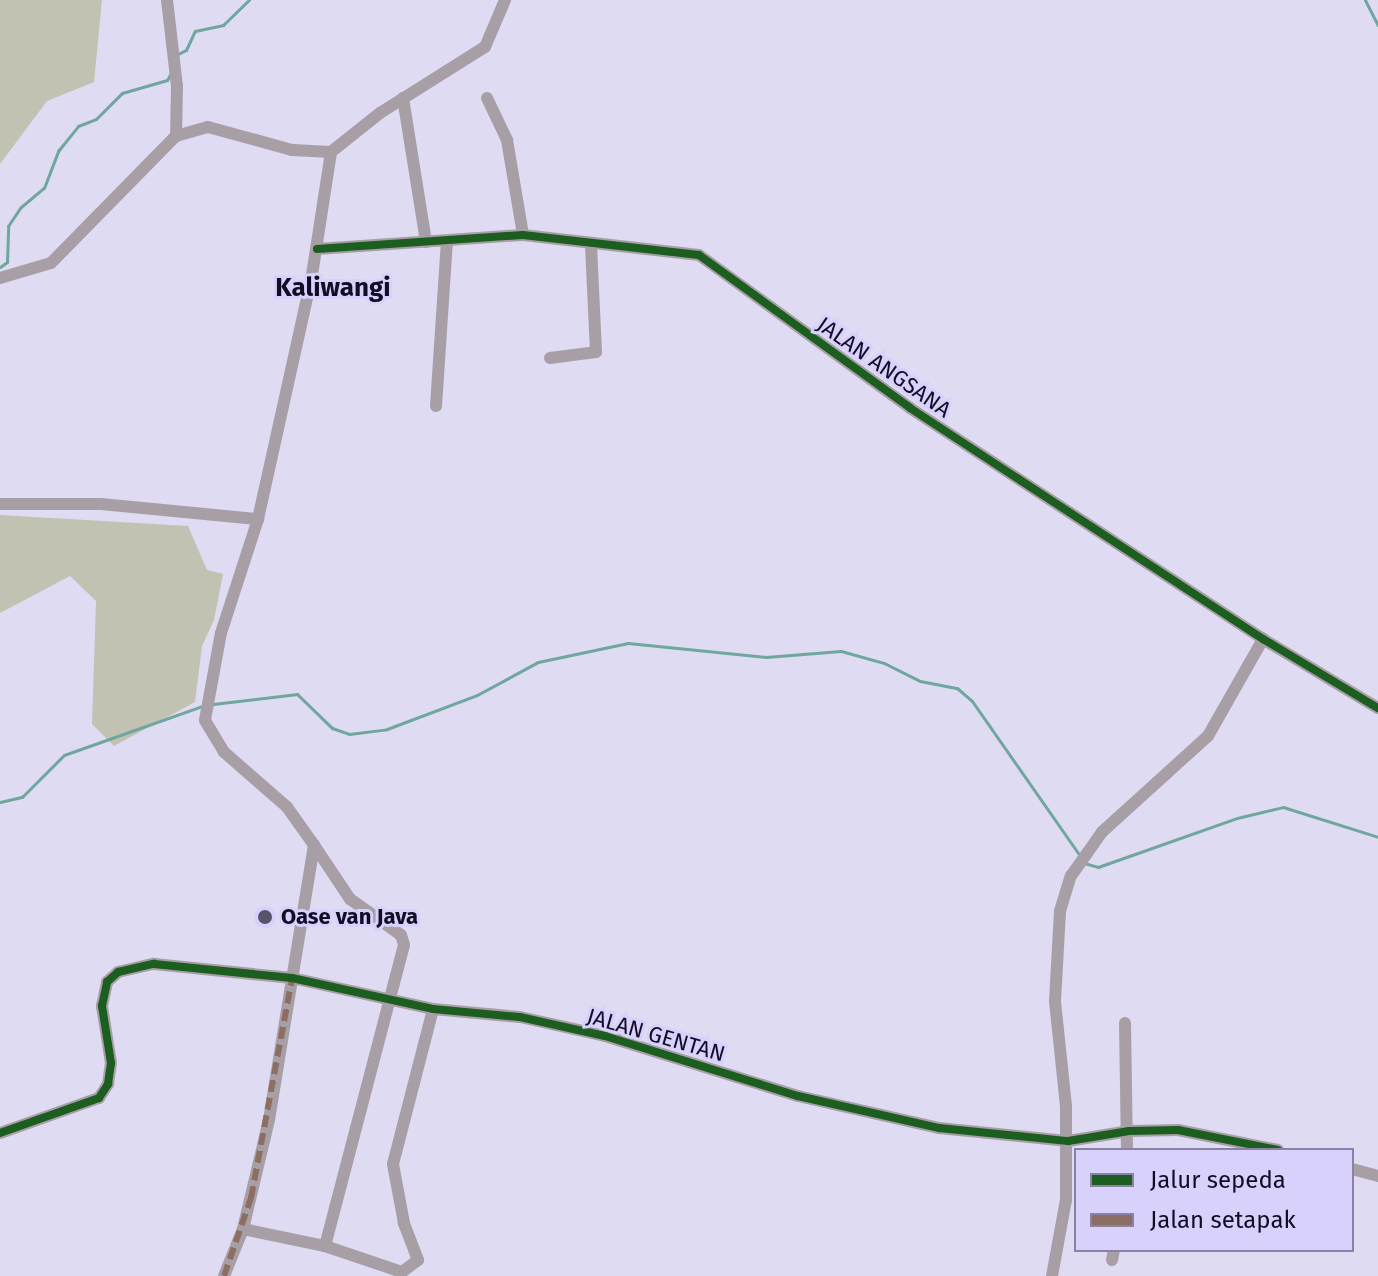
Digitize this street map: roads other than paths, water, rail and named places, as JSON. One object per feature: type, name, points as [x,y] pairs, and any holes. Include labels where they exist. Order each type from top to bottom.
[{"type":"street","points":[[167,0],[175,61],[176,136]]},
{"type":"street","points":[[0,278],[51,263],[176,136],[208,127],[292,150],[331,152],[403,98],[490,43],[504,0]]},
{"type":"street","points":[[403,98],[426,242]]},
{"type":"street","points":[[487,98],[507,140],[523,235]]},
{"type":"street","points":[[325,1246],[403,954],[401,935],[350,899],[287,807],[207,731],[205,710],[258,519],[317,249],[331,152]]},
{"type":"street","name":"JALAN ANGSANA","points":[[317,249],[523,235],[591,247],[699,255],[910,408],[1263,639],[1378,708]]},
{"type":"street","points":[[436,406],[447,241]]},
{"type":"street","points":[[550,358],[596,352],[591,247]]},
{"type":"street","points":[[0,504],[101,504],[258,519]]},
{"type":"street","points":[[1052,1276],[1066,1200],[1068,1141],[1055,1001],[1060,911],[1080,858],[1208,736],[1263,639]]},
{"type":"street","points":[[224,1276],[243,1229],[269,1120],[314,845]]},
{"type":"street","name":"JALAN GENTAN","points":[[0,1133],[99,1098],[108,1084],[111,1063],[102,1006],[107,982],[118,972],[154,964],[292,978],[433,1009],[520,1017],[605,1036],[798,1096],[939,1128],[1068,1141],[1129,1131],[1207,1133],[1270,1148]]},
{"type":"street","points":[[243,1229],[325,1246],[402,1272],[418,1260],[404,1223],[393,1164],[433,1009]]},
{"type":"street","points":[[1125,1023],[1127,1148]]},
{"type":"street","points":[[1354,1170],[1378,1176]]},
{"type":"waterway","points":[[178,54],[186,50],[195,31],[223,25],[249,0]]},
{"type":"waterway","points":[[1365,0],[1378,25]]},
{"type":"waterway","points":[[0,267],[7,262],[8,226],[21,207],[44,188],[58,151],[78,126],[96,119],[122,93],[167,80],[171,73]]},
{"type":"waterway","points":[[213,704],[297,694],[332,728],[349,734],[387,729],[477,695],[538,662],[628,643],[766,657],[841,651],[884,663],[920,681],[957,688],[972,701],[1080,856]]},
{"type":"waterway","points":[[0,802],[22,797],[64,755],[205,705]]},
{"type":"waterway","points":[[1084,863],[1098,867],[1237,818],[1283,807],[1378,837]]},
{"type":"place","name":"Oase van Java","points":[[265,917]]},
{"type":"district","name":"Kaliwangi","points":[[333,288]]}]
